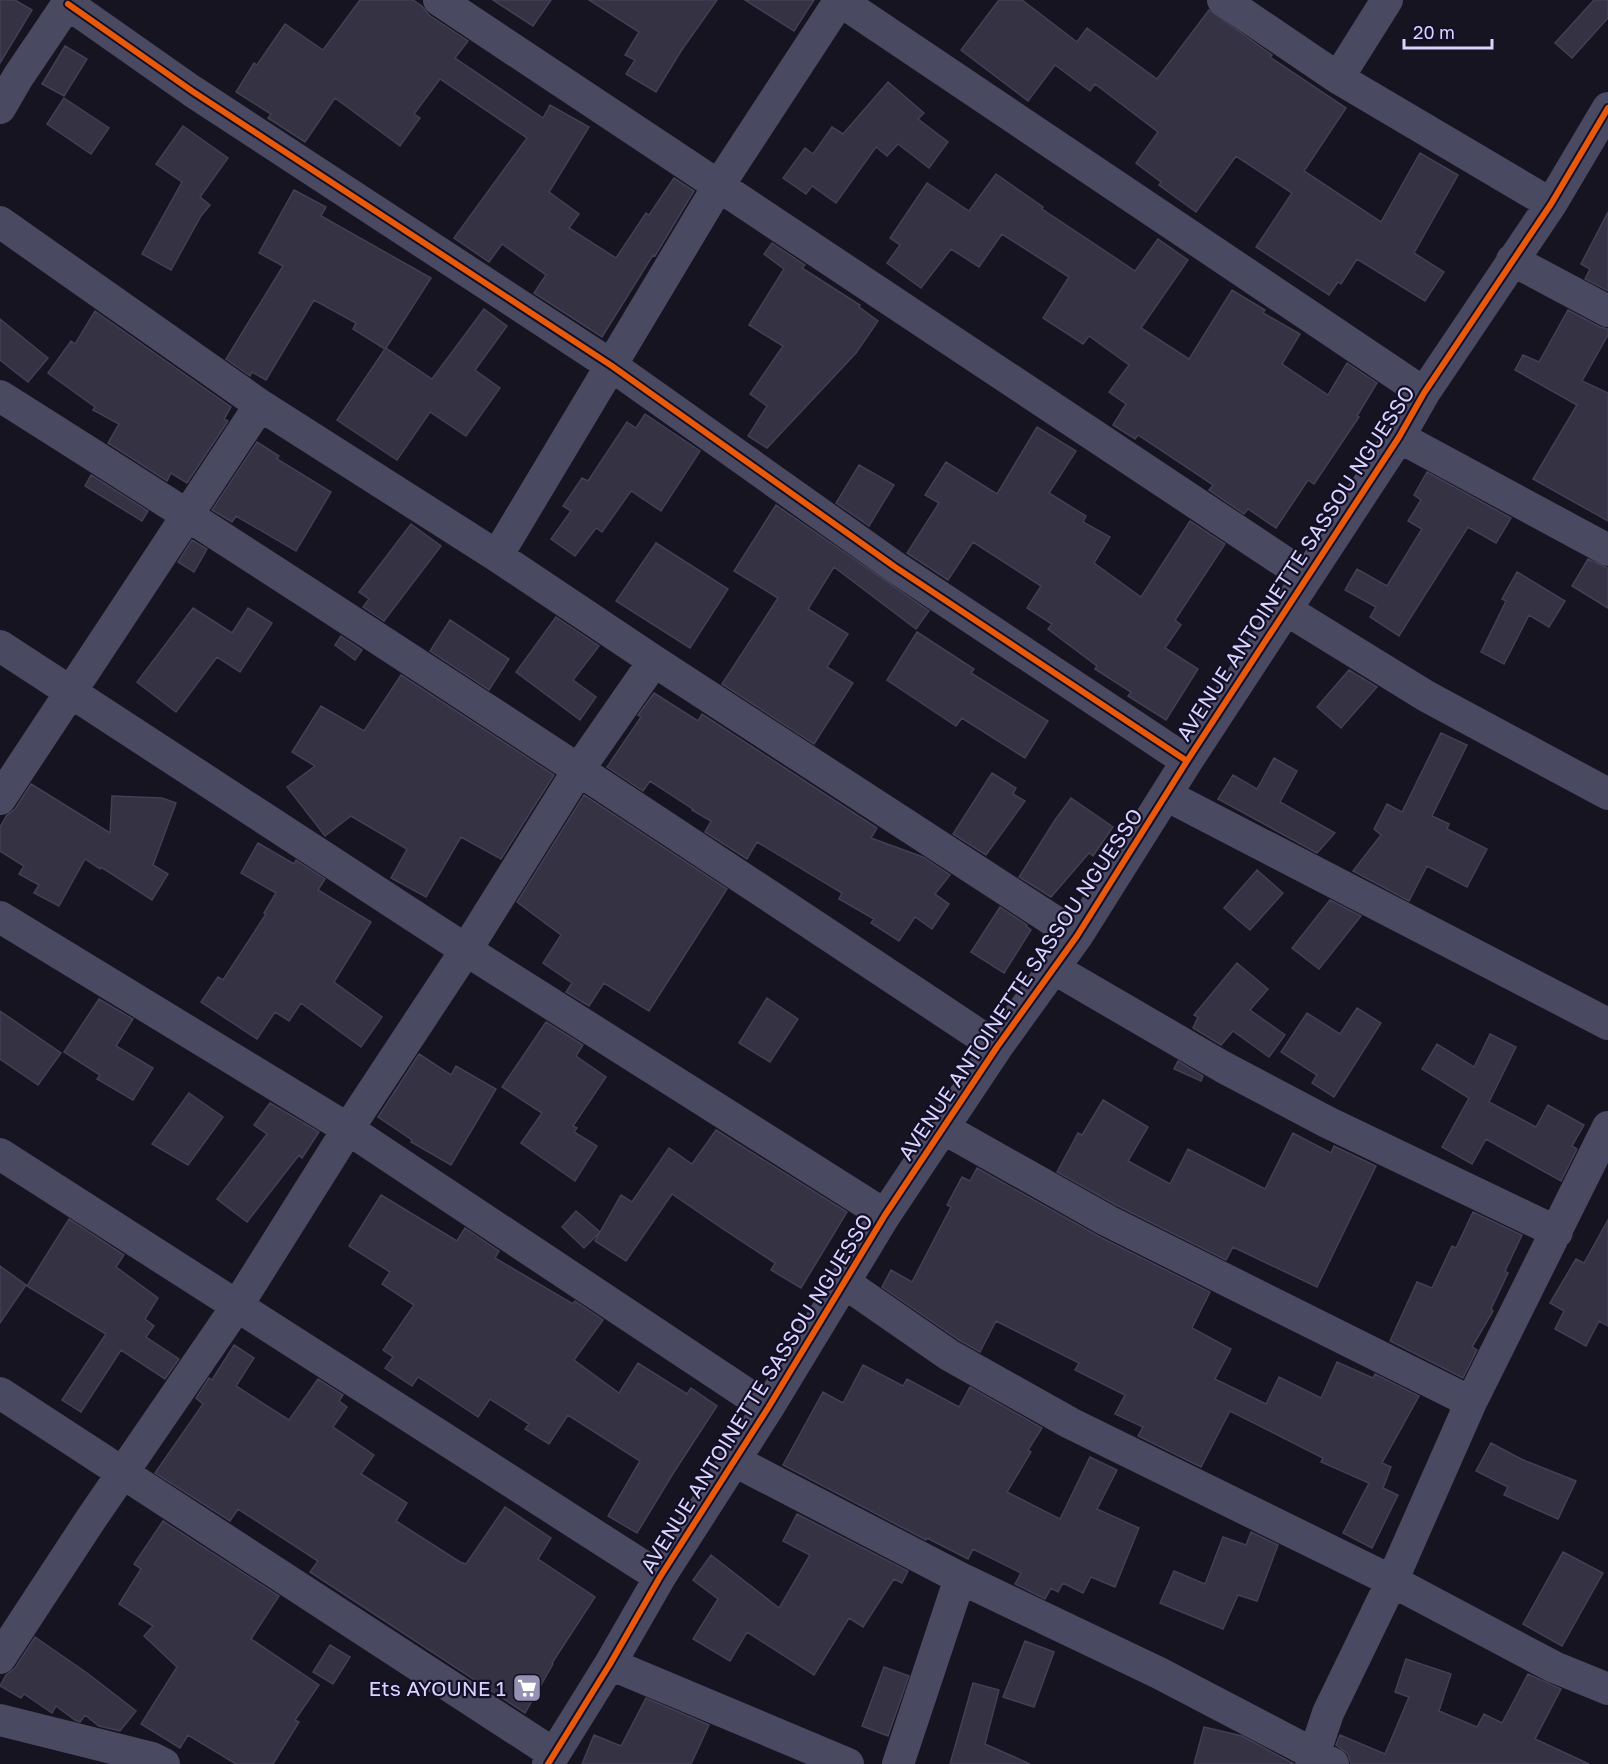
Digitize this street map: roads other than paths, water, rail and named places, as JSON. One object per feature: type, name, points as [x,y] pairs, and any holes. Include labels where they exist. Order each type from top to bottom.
[{"type":"street","points":[[439,0],[1307,577]]},
{"type":"street","points":[[497,556],[719,185],[840,0],[1424,393]]},
{"type":"street","points":[[1224,0],[1338,78],[1551,204]]},
{"type":"street","points":[[1338,78],[1387,0]]},
{"type":"street","points":[[0,108],[18,77],[69,2],[192,91],[612,366],[895,567],[1187,761]]},
{"type":"street","name":"AVENUE ANTOINETTE SASSOU NGUESSO","points":[[551,1759],[610,1664],[660,1577],[768,1407],[885,1215],[997,1047],[1077,936],[1285,609],[1399,437],[1424,393],[1551,204],[1608,108]]},
{"type":"street","points":[[0,222],[260,405],[497,556],[1077,936]]},
{"type":"street","points":[[1512,260],[1608,311]]},
{"type":"street","points":[[0,396],[187,514],[579,769],[997,1047]]},
{"type":"street","points":[[0,800],[260,405]]},
{"type":"street","points":[[1399,437],[1608,550]]},
{"type":"street","points":[[1285,609],[1426,696],[1608,794]]},
{"type":"street","points":[[0,646],[466,950],[885,1215]]},
{"type":"street","points":[[0,1658],[123,1472],[237,1306],[348,1129],[466,950],[579,769],[654,661]]},
{"type":"street","points":[[1166,795],[1608,1024]]},
{"type":"street","points":[[0,916],[348,1129],[768,1407]]},
{"type":"street","points":[[1053,968],[1223,1067],[1327,1122],[1557,1232]]},
{"type":"street","points":[[733,1460],[960,1578],[1159,1673],[1320,1760],[1328,1713],[1392,1581],[1471,1402],[1608,1127]]},
{"type":"street","points":[[943,1128],[1108,1221],[1471,1402]]},
{"type":"street","points":[[0,1154],[660,1577]]},
{"type":"street","points":[[845,1283],[949,1355],[1070,1423],[1392,1581],[1554,1667],[1608,1689]]},
{"type":"street","points":[[0,1393],[123,1472],[551,1759]]},
{"type":"street","points":[[898,1764],[960,1578]]},
{"type":"street","points":[[610,1664],[848,1764]]},
{"type":"street","points":[[0,1720],[152,1758],[164,1764]]},
{"type":"place","name":"Ets AYOUNE 1","points":[[527,1688]]}]
